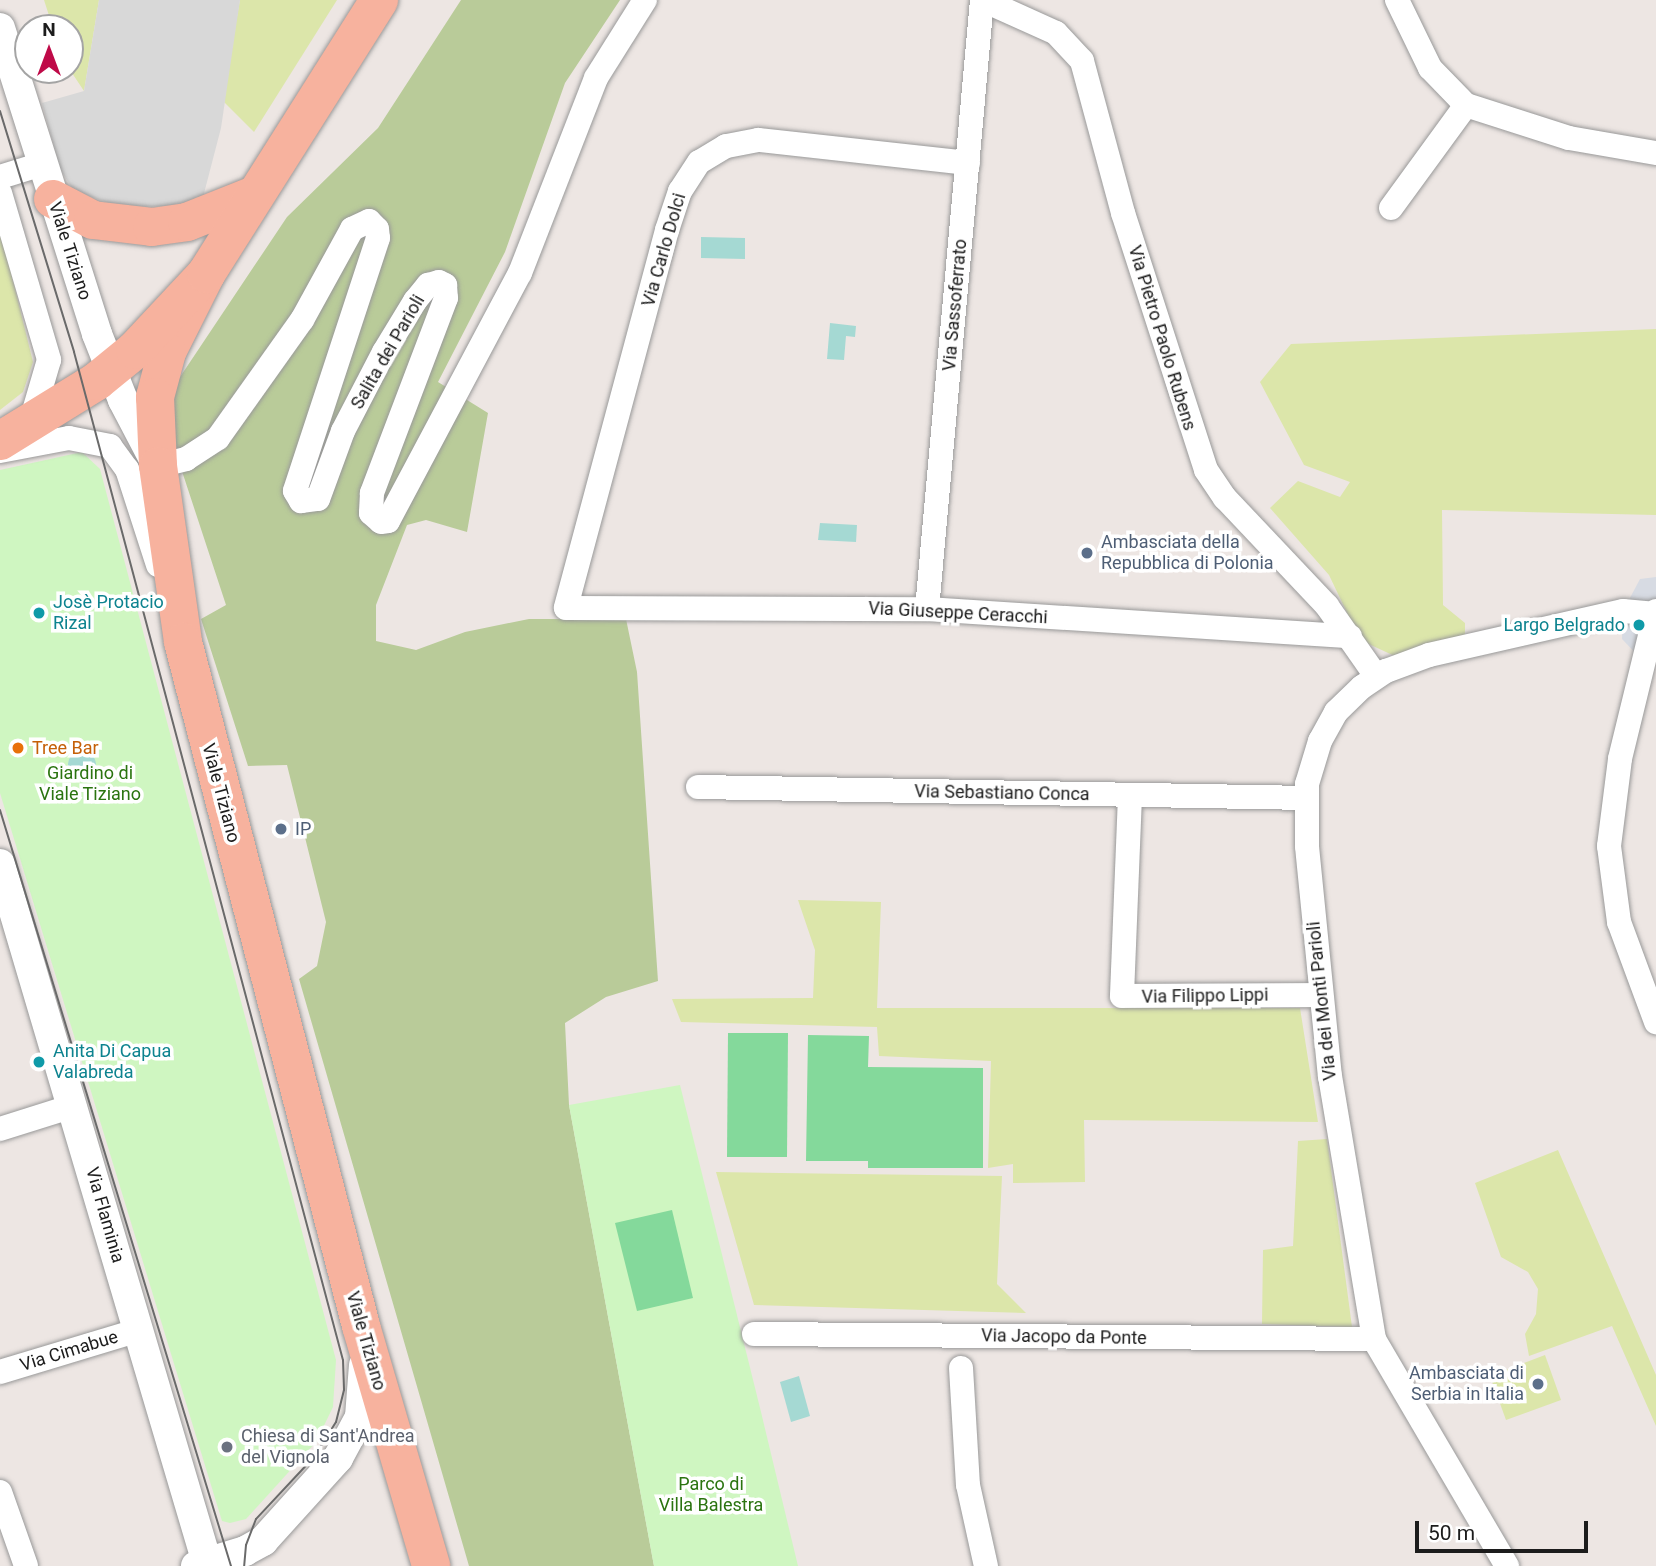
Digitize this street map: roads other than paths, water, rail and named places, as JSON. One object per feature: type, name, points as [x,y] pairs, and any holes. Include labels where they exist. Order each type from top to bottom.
[{"type":"main road","points":[[158,466],[154,402],[158,378],[206,274],[379,0]]},
{"type":"main road","points":[[48,182],[93,220],[152,227],[208,215],[255,195]]},
{"type":"main road","points":[[15,431],[111,369],[150,338],[206,274]]},
{"type":"main road","name":"Viale Tiziano","points":[[158,466],[183,642],[361,1326],[431,1566]]},
{"type":"street","name":"Salita dei Parioli","points":[[158,466],[186,458],[218,438],[302,320],[352,229],[369,221],[377,229],[378,238],[295,491],[301,501],[318,499],[343,431],[384,352],[415,301],[428,285],[439,282],[445,285],[446,298],[372,493],[371,513],[381,522],[388,521],[500,313],[588,96],[645,0]]},
{"type":"street","name":"Via Sassoferrato","points":[[927,609],[983,0]]},
{"type":"street","name":"Via Pietro Paolo Rubens","points":[[983,0],[1056,33],[1082,61],[1123,214],[1206,470],[1225,498],[1302,576],[1350,636],[1376,676]]},
{"type":"street","points":[[1397,0],[1430,68],[1466,105],[1569,138],[1656,153]]},
{"type":"street","name":"Viale Tiziano","points":[[0,28],[111,369],[158,466]]},
{"type":"street","points":[[1391,208],[1466,105]]},
{"type":"street","name":"Via Carlo Dolci","points":[[566,608],[667,230],[680,191],[699,162],[726,146],[758,140],[968,163]]},
{"type":"street","points":[[0,177],[48,182]]},
{"type":"street","points":[[0,193],[49,360],[15,431]]},
{"type":"street","points":[[0,451],[79,437],[98,440],[116,451],[127,469],[183,642]]},
{"type":"street","name":"Via Giuseppe Ceracchi","points":[[566,608],[927,609],[1350,636]]},
{"type":"street","name":"Via dei Monti Parioli","points":[[1507,1566],[1374,1339],[1334,1104],[1321,995],[1307,798],[1312,761],[1327,727],[1347,700],[1376,676],[1430,655],[1623,611],[1656,613]]},
{"type":"street","points":[[1656,613],[1614,792],[1609,846],[1619,922],[1656,1022]]},
{"type":"street","name":"Via Sebastiano Conca","points":[[698,787],[1307,798]]},
{"type":"street","name":"Via Filippo Lippi","points":[[1130,796],[1122,996],[1321,995]]},
{"type":"street","name":"Via Flaminia","points":[[3,881],[139,1329],[204,1565]]},
{"type":"street","points":[[0,1129],[73,1106]]},
{"type":"street","points":[[204,1565],[263,1541],[338,1458],[356,1430],[364,1402],[361,1326]]},
{"type":"street","name":"Via Cimabue","points":[[0,1372],[139,1329]]},
{"type":"street","name":"Via Jacopo da Ponte","points":[[754,1334],[1374,1339]]},
{"type":"street","points":[[961,1368],[968,1485],[986,1566]]},
{"type":"street","points":[[0,1492],[26,1566]]},
{"type":"water","points":[[701,237],[745,238],[745,259],[701,258]]},
{"type":"water","points":[[830,323],[856,326],[855,337],[846,336],[844,360],[827,359]]},
{"type":"water","points":[[820,523],[857,525],[856,542],[818,540]]},
{"type":"water","points":[[82,751],[92,755],[96,765],[92,775],[82,779],[72,775],[68,765],[72,755]]},
{"type":"water","points":[[799,1376],[810,1416],[791,1422],[780,1382]]},
{"type":"tram line","points":[[0,111],[74,352],[343,1360],[344,1390],[336,1422],[314,1457],[256,1519],[246,1545],[244,1566]]},
{"type":"tram line","points":[[0,810],[231,1566]]},
{"type":"place","name":"Ambasciata della Repubblica di Polonia","points":[[1087,553]]},
{"type":"place","name":"Josè Protacio Rizal","points":[[39,613]]},
{"type":"place","name":"Largo Belgrado","points":[[1639,625]]},
{"type":"place","name":"Tree Bar","points":[[18,748]]},
{"type":"place","name":"IP","points":[[281,829]]},
{"type":"place","name":"Anita Di Capua Valabreda","points":[[39,1062]]},
{"type":"place","name":"Ambasciata di Serbia in Italia","points":[[1538,1384]]},
{"type":"place","name":"Chiesa di Sant'Andrea del Vignola","points":[[227,1447]]},
{"type":"park label","name":"Giardino di Viale Tiziano","points":[[90,784]]},
{"type":"park label","name":"Parco di Villa Balestra","points":[[711,1495]]}]
